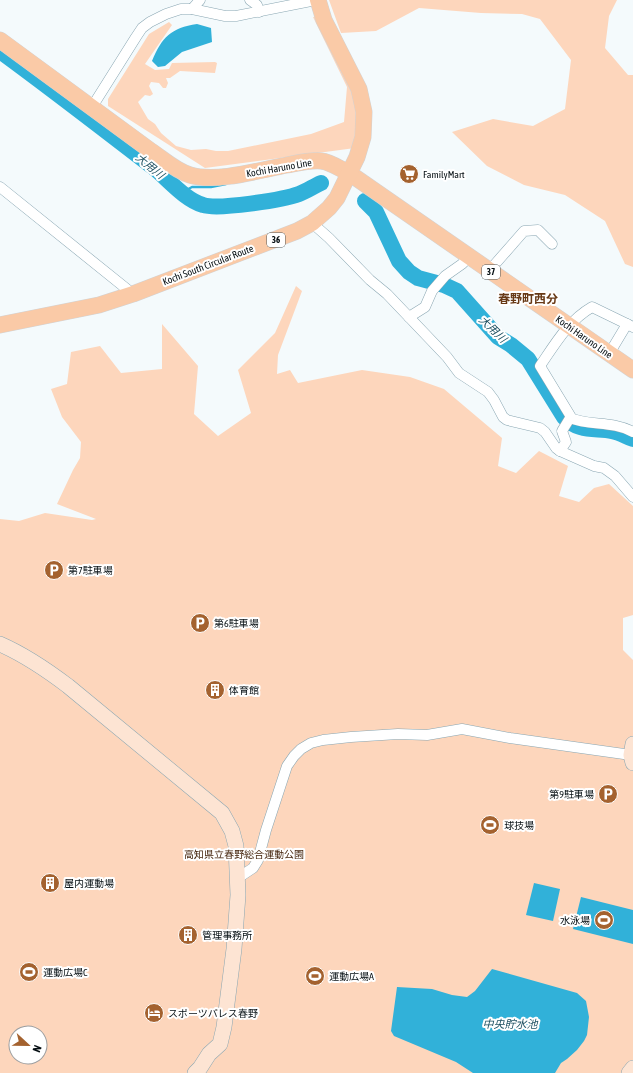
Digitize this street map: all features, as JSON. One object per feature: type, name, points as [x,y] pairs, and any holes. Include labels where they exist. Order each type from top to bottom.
[{"type":"main road","name":"Kochi South Circular Route","points":[[0,325],[98,305],[133,294],[297,231],[312,223],[329,208],[338,198],[358,157],[363,137],[364,112],[359,89],[324,20],[317,0]]},
{"type":"main road","name":"Kochi Haruno Line","points":[[0,40],[92,108],[176,168],[189,175],[204,178],[229,176],[307,161],[322,161],[333,164],[349,173],[633,370]]},
{"type":"street","points":[[192,8],[200,0]]},
{"type":"street","points":[[250,0],[257,5],[259,12]]},
{"type":"street","points":[[92,108],[142,28],[150,22],[174,11],[192,8],[225,16],[259,12],[317,0]]},
{"type":"street","points":[[0,187],[133,294]]},
{"type":"street","points":[[312,223],[329,238],[370,280],[387,294],[447,357],[459,372],[488,392],[503,417],[507,420],[540,428],[560,451],[594,466],[604,468],[614,476],[633,497]]},
{"type":"street","points":[[489,271],[524,231],[538,230],[552,244]]},
{"type":"street","points":[[409,317],[425,307],[432,291],[445,276],[469,257]]},
{"type":"street","points":[[560,451],[565,444],[566,439],[562,431],[571,416],[540,366],[568,326],[582,313],[592,307],[630,325],[609,354]]},
{"type":"street","points":[[568,421],[619,426],[633,432]]},
{"type":"street","points":[[0,644],[17,652],[68,686],[222,813],[232,831],[236,846],[238,895],[234,949],[224,1027],[220,1044],[194,1073]]},
{"type":"street","points":[[238,878],[253,868],[258,860],[287,766],[301,749],[311,743],[323,740],[398,734],[428,735],[462,729],[510,738],[632,754]]},
{"type":"street","points":[[629,1073],[633,1068]]},
{"type":"green space","points":[[329,0],[617,0],[609,16],[605,48],[628,75],[633,75],[633,267],[625,264],[605,221],[565,195],[524,185],[487,166],[452,132],[493,119],[533,126],[565,109],[571,60],[540,19],[522,14],[481,13],[419,8],[376,31],[341,33]]},
{"type":"green space","points":[[319,16],[357,93],[355,148],[205,168],[108,106],[108,99],[149,34],[169,22],[172,25],[145,64],[155,70],[169,69],[172,63],[217,63],[215,73],[180,71],[170,78],[166,78],[168,83],[166,88],[163,88],[159,83],[151,82],[149,86],[153,94],[150,96],[145,95],[138,102],[148,119],[155,124],[161,133],[176,146],[191,150],[206,149],[228,151],[311,134],[344,122],[347,87],[313,17]]},
{"type":"green space","name":"高知県立春野総合運動公園","points":[[296,286],[302,291],[278,355],[277,374],[290,370],[298,383],[362,370],[410,377],[444,389],[502,438],[498,466],[516,473],[539,451],[568,466],[559,496],[579,502],[594,488],[609,484],[633,506],[633,615],[623,618],[623,650],[633,660],[633,1073],[0,1073],[0,519],[19,521],[45,513],[92,520],[96,519],[57,504],[80,458],[81,442],[62,417],[51,389],[67,384],[71,352],[100,346],[121,373],[162,369],[162,324],[198,366],[194,414],[218,436],[251,413],[238,370],[275,333]]},
{"type":"water","points":[[197,24],[211,28],[212,42],[182,52],[165,66],[158,67],[152,61],[168,35],[180,28]]},
{"type":"water","points":[[534,883],[560,889],[553,921],[526,915]]},
{"type":"water","name":"水泳場","points":[[581,897],[633,910],[633,944],[573,929]]},
{"type":"water","name":"中央貯水池","points":[[492,969],[577,993],[586,1001],[589,1017],[587,1035],[577,1050],[561,1063],[555,1073],[473,1073],[456,1062],[394,1036],[391,1031],[397,987],[432,989],[452,995],[467,997],[475,991]]},
{"type":"waterway","name":"大用川","points":[[0,51],[153,167],[183,194],[203,205],[222,206],[266,201],[299,194],[321,183]]},
{"type":"waterway","points":[[183,192],[192,187],[211,187],[226,184]]},
{"type":"waterway","name":"大用川","points":[[365,201],[376,212],[399,261],[409,272],[418,278],[444,285],[457,291],[498,337],[511,345],[528,359],[564,417],[575,425],[581,427],[620,433],[633,439]]},
{"type":"place","name":"FamilyMart","points":[[409,174]]},
{"type":"place","name":"第7駐車場","points":[[54,570]]},
{"type":"place","name":"第6駐車場","points":[[200,623]]},
{"type":"place","name":"体育館","points":[[215,690]]},
{"type":"place","name":"第9駐車場","points":[[608,794]]},
{"type":"place","name":"球技場","points":[[490,825]]},
{"type":"place","name":"屋内運動場","points":[[50,883]]},
{"type":"place","name":"水泳場","points":[[604,920]]},
{"type":"place","name":"管理事務所","points":[[188,935]]},
{"type":"place","name":"運動広場C","points":[[29,972]]},
{"type":"place","name":"運動広場A","points":[[315,976]]},
{"type":"place","name":"スポーツパレス春野","points":[[154,1013]]},
{"type":"district","name":"春野町西分","points":[[528,299]]}]
